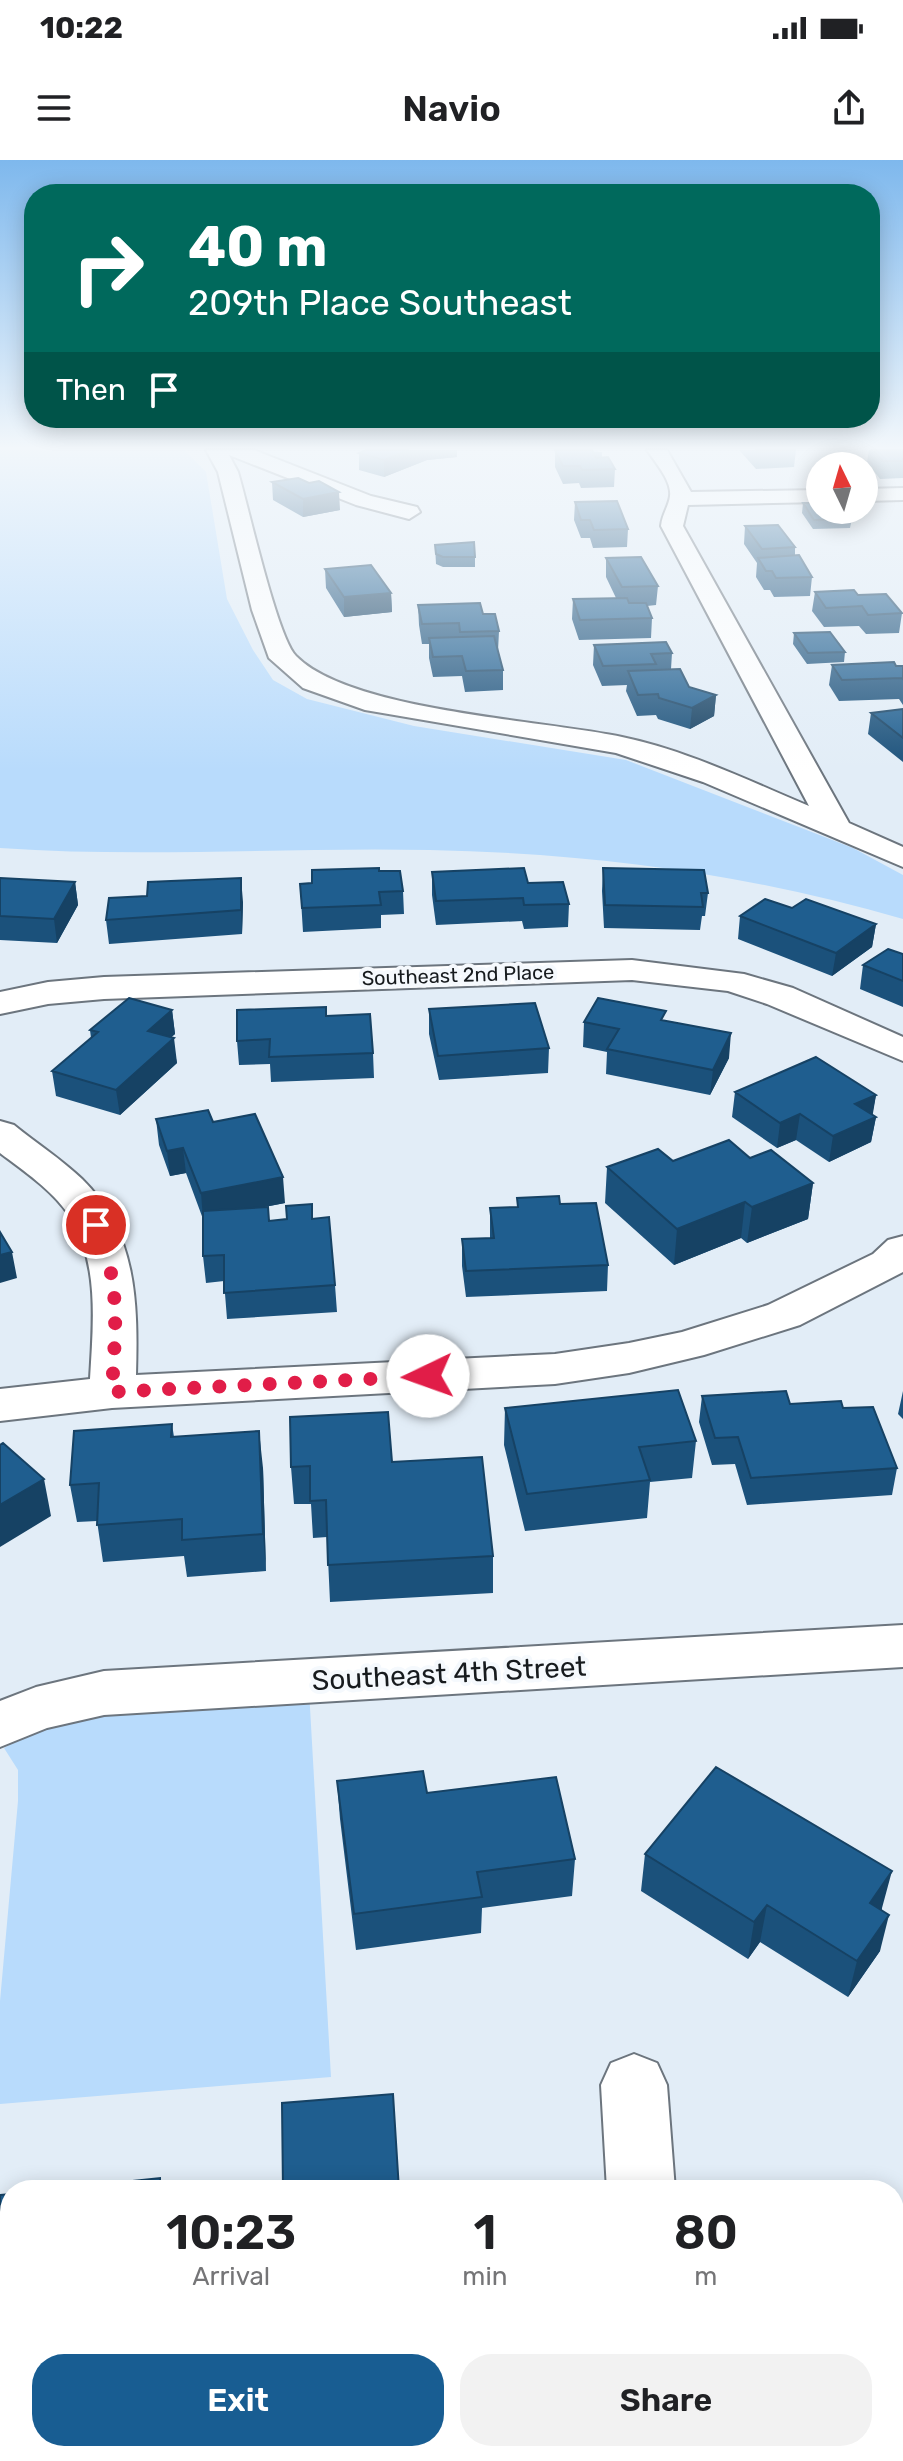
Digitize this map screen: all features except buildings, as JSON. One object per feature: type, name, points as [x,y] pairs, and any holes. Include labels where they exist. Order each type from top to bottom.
[{"type":"street","points":[[250,557],[264,610],[282,658],[312,682],[365,702],[621,745],[713,776],[903,858]]},
{"type":"street","points":[[689,557],[836,828]]},
{"type":"street","name":"Southeast 2nd Place","points":[[0,1003],[48,993],[104,988],[632,970],[732,981],[780,996],[903,1050]]},
{"type":"street","points":[[0,1133],[70,1190],[96,1225],[111,1260],[117,1294],[112,1392]]},
{"type":"street","points":[[0,1405],[112,1392],[555,1369],[629,1358],[688,1345],[784,1315],[898,1260]]},
{"type":"street","name":"Southeast 4th Street","points":[[0,1725],[36,1709],[104,1693],[903,1646]]},
{"type":"street","points":[[634,2085],[640,2180]]},
{"type":"shaded area","points":[[0,557],[220,557],[227,599],[253,650],[273,680],[307,699],[414,726],[626,760],[853,848],[903,875],[903,919],[728,878],[549,856],[376,849],[107,852],[0,848]]},
{"type":"shaded area","points":[[309,1690],[331,2077],[0,2104],[0,2001],[18,1801],[18,1770],[4,1748],[48,1722],[123,1707]]},
{"type":"route","points":[[96,1225],[111,1260],[117,1294],[112,1392],[428,1376]]}]
